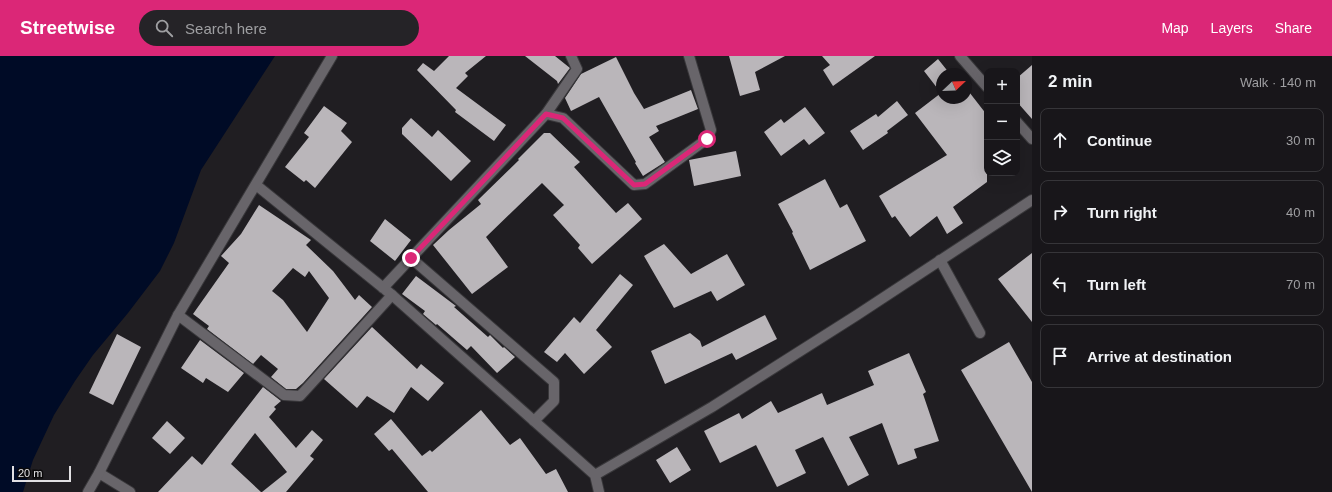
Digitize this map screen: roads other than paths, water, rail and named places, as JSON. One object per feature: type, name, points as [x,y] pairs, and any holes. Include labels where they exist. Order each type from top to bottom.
[{"type":"street","points":[[88,492],[178,316],[332,56]]},
{"type":"street","points":[[383,288],[546,114],[577,69],[571,56]]},
{"type":"street","points":[[546,114],[563,118],[634,185],[645,184],[707,139],[711,130],[689,56]]},
{"type":"street","points":[[960,56],[984,84]]},
{"type":"street","points":[[1020,125],[1032,139]]},
{"type":"street","points":[[256,185],[392,295],[595,475],[598,492]]},
{"type":"street","points":[[595,475],[719,402],[857,315],[1032,200]]},
{"type":"street","points":[[411,258],[554,382],[554,401],[534,421]]},
{"type":"street","points":[[940,260],[980,333]]},
{"type":"street","points":[[178,316],[284,395],[300,396],[392,295]]},
{"type":"street","points":[[99,473],[130,492]]},
{"type":"water","points":[[0,56],[275,56],[201,170],[174,243],[160,271],[93,355],[54,415],[33,460],[23,492],[0,492]]}]
